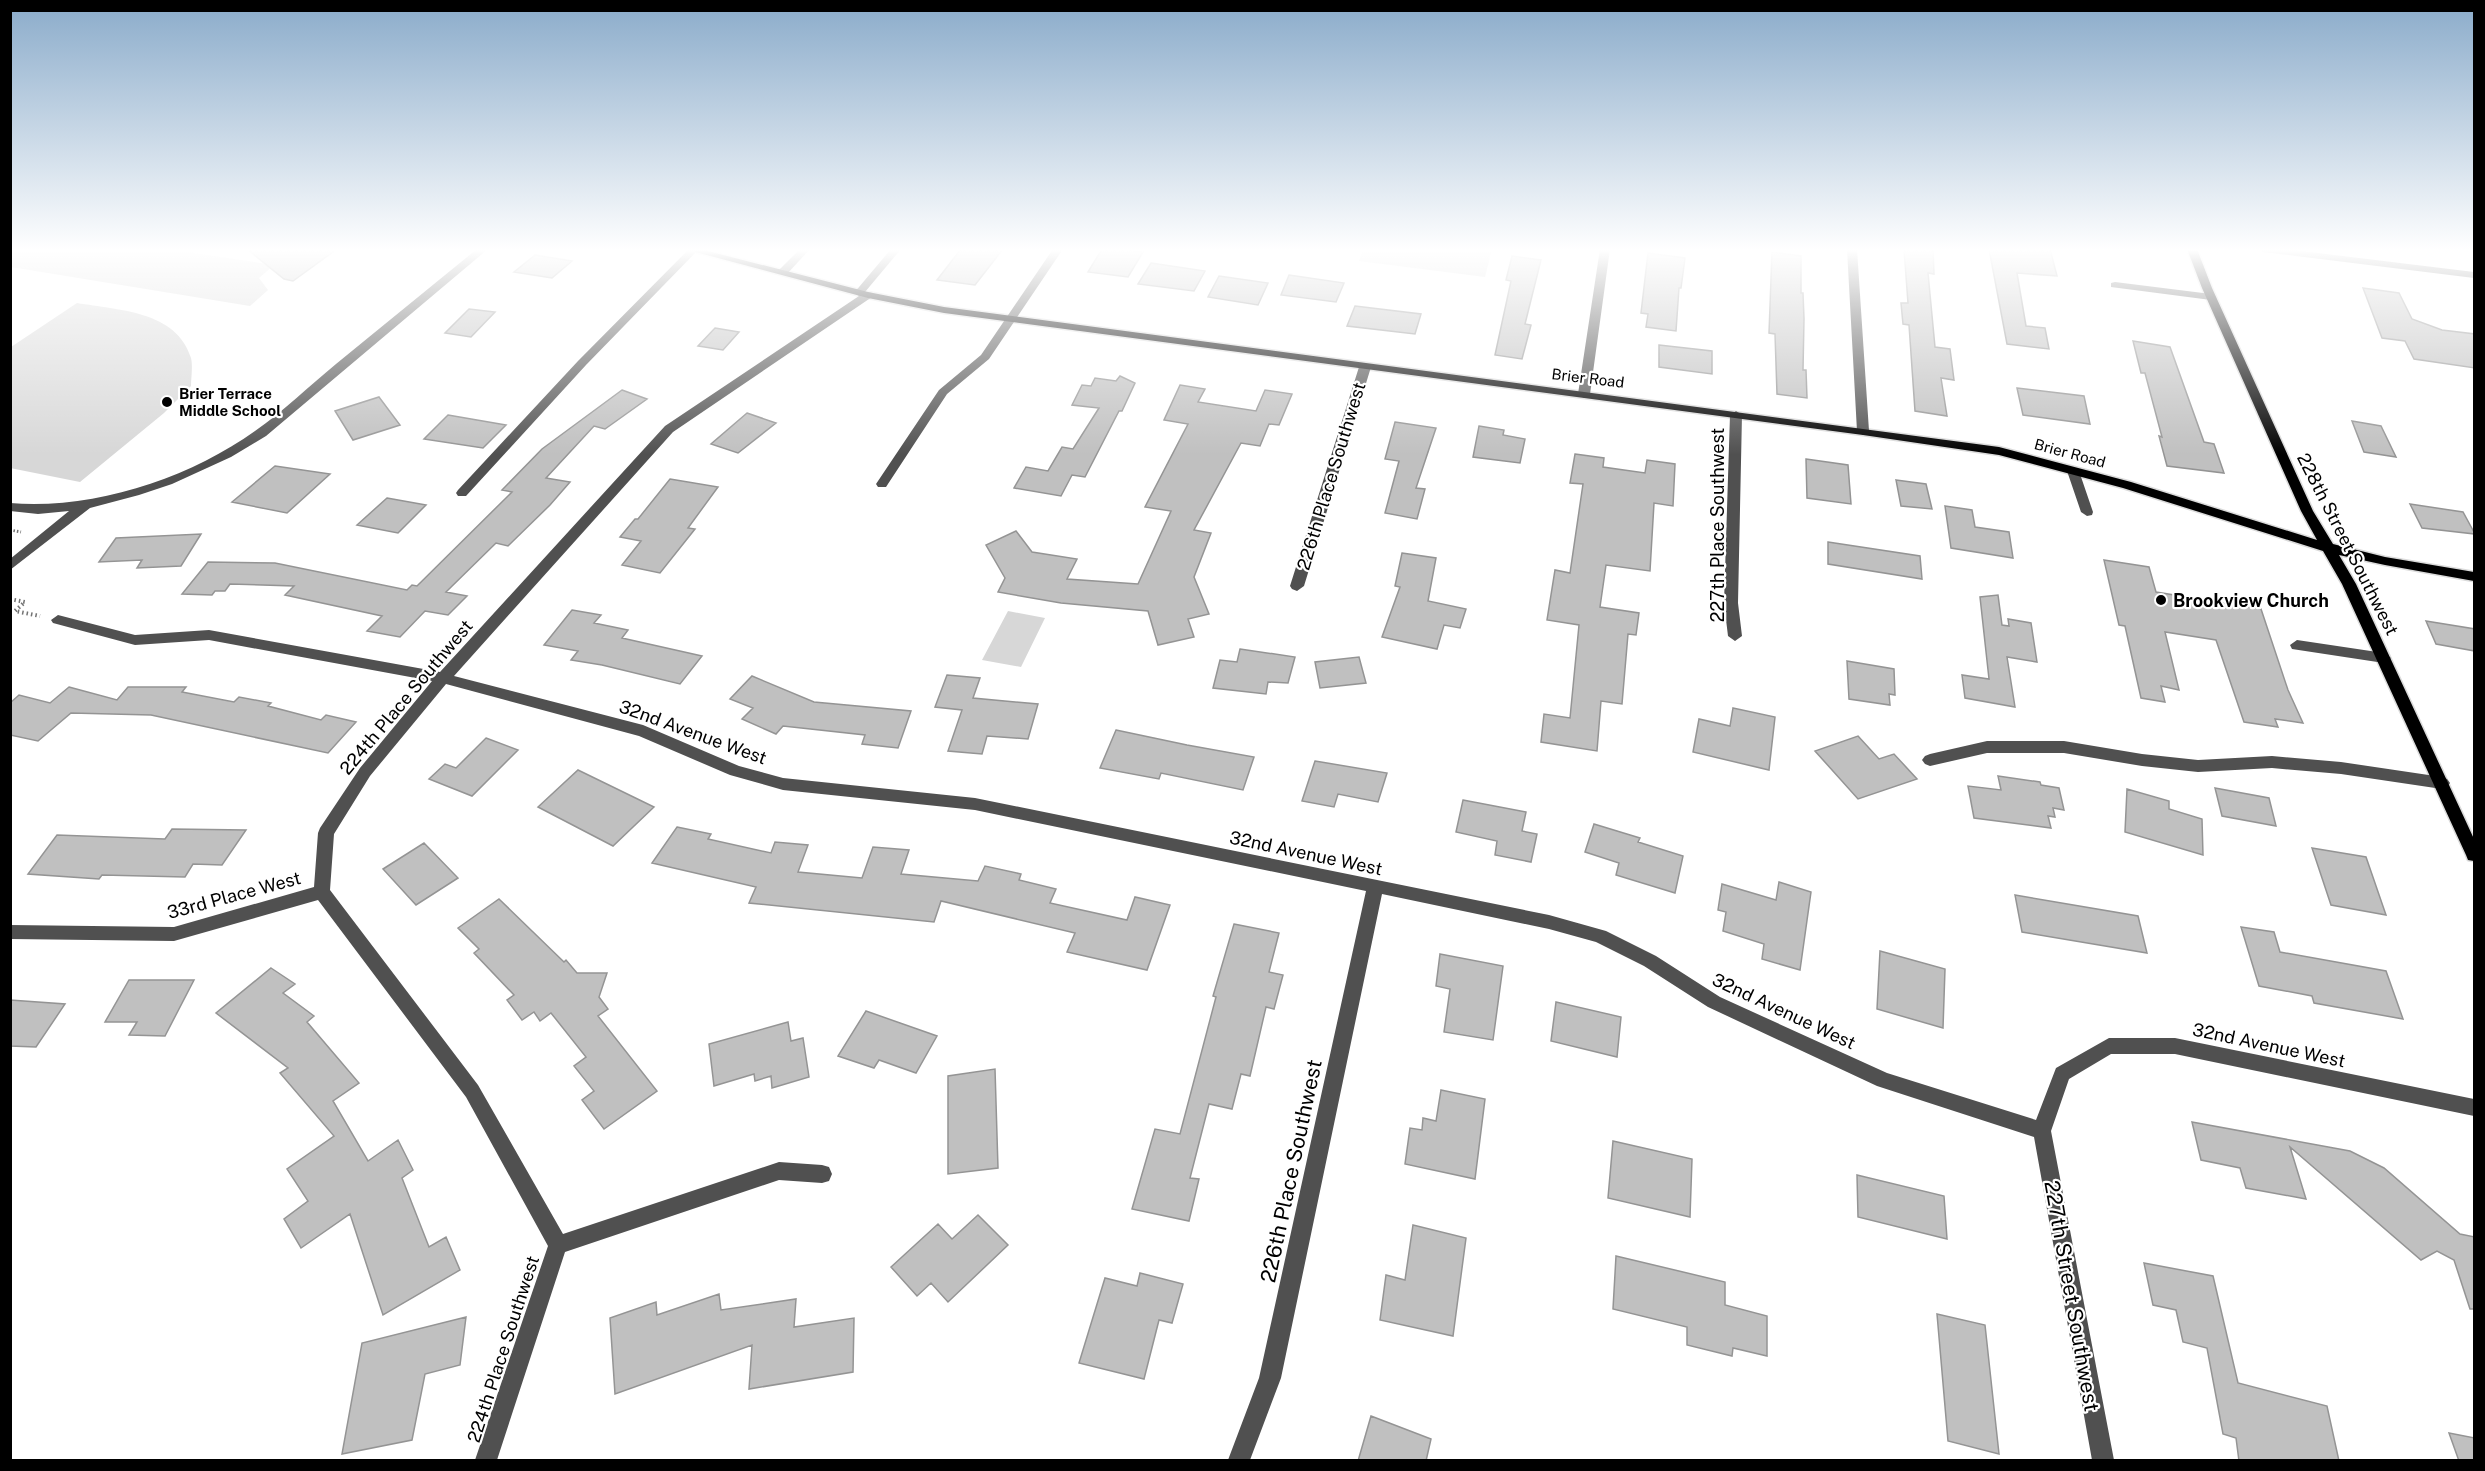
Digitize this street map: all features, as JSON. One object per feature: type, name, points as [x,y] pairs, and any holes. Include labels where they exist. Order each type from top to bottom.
[{"type":"main road","name":"Brier Road","points":[[996,318],[1863,431],[1999,451],[2329,548],[2385,561],[2475,576]]},
{"type":"main road","name":"228th Street Southwest","points":[[2220,318],[2307,511],[2329,548],[2384,658],[2475,855]]},
{"type":"street","points":[[10,507],[50,511],[85,505],[178,476],[252,439],[400,318]]},
{"type":"street","points":[[462,493],[625,318]]},
{"type":"street","name":"224th Place Southwest","points":[[486,1461],[558,1245],[472,1091],[322,892],[326,833],[365,771],[443,678],[669,429],[830,318]]},
{"type":"street","points":[[1584,394],[1595,318]]},
{"type":"street","points":[[1856,318],[1863,431]]},
{"type":"street","points":[[882,484],[943,392],[985,357],[1012,320]]},
{"type":"street","name":"226th Place Southwest","points":[[1297,586],[1365,367]]},
{"type":"street","name":"227th Place Southwest","points":[[1734,636],[1731,603],[1736,415]]},
{"type":"street","points":[[2073,471],[2087,512]]},
{"type":"street","points":[[10,566],[85,505]]},
{"type":"street","name":"32nd Avenue West","points":[[58,620],[135,640],[209,635],[443,678],[643,731],[735,771],[783,784],[975,804],[1549,922],[1600,936],[1650,961],[1714,1002],[1883,1080],[2042,1131],[2062,1074],[2109,1046],[2175,1046],[2475,1108]]},
{"type":"street","points":[[2297,645],[2384,658]]},
{"type":"street","points":[[1930,760],[1987,747],[2064,747],[2142,760],[2198,766],[2231,763],[2283,763],[2341,768],[2442,783]]},
{"type":"street","name":"226th Place Southwest","points":[[1239,1461],[1270,1378],[1375,888]]},
{"type":"street","name":"33rd Place West","points":[[10,932],[174,934],[322,892]]},
{"type":"street","name":"227th Street Southwest","points":[[2042,1131],[2103,1461]]},
{"type":"street","points":[[558,1245],[779,1170],[822,1174]]},
{"type":"path","points":[[10,599],[25,602],[15,611],[58,620]]},
{"type":"shaded area","points":[[55,318],[148,318],[160,322],[184,342],[191,358],[191,386],[164,413],[80,482],[10,468],[11,347]]},
{"type":"shaded area","points":[[1008,611],[1045,618],[1021,667],[982,660]]},
{"type":"building","points":[[460,318],[490,318],[471,337],[445,333]]},
{"type":"building","points":[[1350,318],[1420,318],[1415,334],[1347,326]]},
{"type":"building","points":[[1503,318],[1527,318],[1525,324],[1531,325],[1522,359],[1495,355]]},
{"type":"building","points":[[1647,318],[1677,318],[1676,331],[1646,327]]},
{"type":"building","points":[[1770,318],[1804,318],[1803,370],[1806,370],[1807,398],[1777,394],[1775,334],[1769,333]]},
{"type":"building","points":[[1902,318],[1932,318],[1935,347],[1950,349],[1954,380],[1941,378],[1947,416],[1915,411],[1909,325],[1903,324]]},
{"type":"building","points":[[2002,318],[2025,318],[2026,326],[2045,328],[2049,349],[2007,344]]},
{"type":"building","points":[[2374,318],[2411,318],[2442,330],[2475,334],[2475,368],[2414,359],[2405,341],[2382,338]]},
{"type":"building","points":[[715,328],[739,332],[723,350],[698,346]]},
{"type":"building","points":[[2133,341],[2170,347],[2204,442],[2214,444],[2224,473],[2167,466],[2159,436],[2162,437],[2145,373],[2141,373]]},
{"type":"building","points":[[1659,345],[1712,351],[1712,374],[1659,367]]},
{"type":"building","points":[[1120,376],[1135,383],[1085,477],[1072,475],[1061,496],[1014,488],[1026,467],[1048,471],[1062,447],[1073,449],[1099,408],[1072,405],[1082,385],[1091,386],[1095,378],[1116,381]]},
{"type":"building","points":[[1180,385],[1205,389],[1198,402],[1256,411],[1265,390],[1292,394],[1279,425],[1269,424],[1260,446],[1241,443],[1194,530],[1211,533],[1194,577],[1209,614],[1188,619],[1194,637],[1158,645],[1148,611],[1061,603],[998,592],[1005,578],[986,545],[1016,531],[1032,552],[1077,559],[1067,579],[1138,584],[1171,511],[1145,507],[1188,424],[1164,420]]},
{"type":"building","points":[[2017,388],[2084,396],[2090,424],[2023,415]]},
{"type":"building","points":[[622,390],[647,399],[605,429],[594,426],[546,478],[570,482],[508,546],[496,543],[446,592],[467,596],[448,615],[425,611],[400,637],[367,631],[382,616],[285,595],[294,586],[230,584],[225,591],[215,591],[212,595],[182,594],[208,562],[275,563],[407,590],[412,585],[417,586],[512,492],[502,490],[542,449]]},
{"type":"building","points":[[379,397],[400,425],[353,440],[335,411]]},
{"type":"building","points":[[747,413],[776,423],[738,453],[711,444]]},
{"type":"building","points":[[448,415],[506,425],[483,448],[424,439]]},
{"type":"building","points":[[2352,421],[2381,426],[2396,457],[2364,452]]},
{"type":"building","points":[[1395,422],[1436,428],[1416,488],[1425,489],[1417,519],[1385,513],[1399,461],[1385,459]]},
{"type":"building","points":[[1479,426],[1504,430],[1503,435],[1525,439],[1520,463],[1473,457]]},
{"type":"building","points":[[1575,454],[1604,458],[1603,467],[1645,473],[1647,460],[1675,464],[1673,506],[1654,503],[1650,571],[1606,565],[1600,607],[1639,613],[1636,635],[1628,634],[1622,704],[1601,701],[1597,751],[1541,742],[1544,714],[1570,718],[1579,625],[1547,620],[1555,570],[1570,573],[1583,484],[1570,483]]},
{"type":"building","points":[[1806,459],[1848,465],[1851,504],[1807,498]]},
{"type":"building","points":[[275,466],[330,474],[287,513],[232,502]]},
{"type":"building","points":[[670,479],[718,487],[688,528],[695,529],[660,573],[622,565],[641,541],[620,537],[635,519],[638,519]]},
{"type":"building","points":[[1896,480],[1926,484],[1932,509],[1901,506]]},
{"type":"building","points":[[387,498],[426,505],[398,533],[357,525]]},
{"type":"building","points":[[2410,504],[2463,512],[2475,534],[2422,528]]},
{"type":"building","points":[[1945,506],[1972,510],[1975,527],[2009,532],[2013,558],[1951,548]]},
{"type":"building","points":[[201,534],[181,566],[137,568],[142,560],[99,562],[116,538]]},
{"type":"building","points":[[1828,542],[1920,556],[1922,579],[1828,564]]},
{"type":"building","points":[[1402,553],[1436,558],[1428,601],[1466,609],[1460,628],[1444,625],[1437,649],[1382,637],[1400,587],[1395,586]]},
{"type":"building","points":[[2104,560],[2149,567],[2156,592],[2261,609],[2288,690],[2303,723],[2275,719],[2278,727],[2244,722],[2216,640],[2165,632],[2179,690],[2161,686],[2165,702],[2141,698],[2125,626],[2119,625]]},
{"type":"building","points":[[1998,595],[2002,625],[2009,626],[2008,619],[2031,623],[2037,662],[2007,657],[2015,707],[1965,698],[1962,675],[1989,679],[1980,597]]},
{"type":"building","points":[[572,610],[601,615],[594,623],[628,630],[622,638],[702,656],[680,684],[571,660],[578,651],[544,645]]},
{"type":"building","points":[[2426,621],[2475,629],[2475,651],[2436,644]]},
{"type":"building","points":[[1240,649],[1295,657],[1288,683],[1268,682],[1266,694],[1213,688],[1220,660],[1237,662]]},
{"type":"building","points":[[1359,657],[1366,683],[1320,688],[1315,662]]},
{"type":"building","points":[[1847,661],[1894,669],[1895,695],[1889,694],[1890,705],[1849,699]]},
{"type":"building","points":[[947,675],[980,678],[973,698],[1038,704],[1028,739],[987,736],[982,754],[948,751],[962,710],[935,707]]},
{"type":"building","points":[[752,676],[814,702],[911,711],[898,748],[862,744],[865,735],[783,726],[776,734],[742,719],[753,708],[730,699]]},
{"type":"building","points":[[69,687],[117,700],[128,687],[186,687],[182,692],[234,702],[239,697],[271,703],[268,706],[321,720],[326,715],[356,722],[328,753],[151,715],[71,713],[38,741],[10,735],[10,703],[19,695],[50,703]]},
{"type":"building","points":[[1733,708],[1775,717],[1769,770],[1693,752],[1699,719],[1730,726]]},
{"type":"building","points":[[1116,730],[1254,757],[1243,790],[1161,773],[1159,779],[1100,768]]},
{"type":"building","points":[[1858,736],[1879,759],[1894,754],[1917,779],[1858,799],[1815,751]]},
{"type":"building","points":[[486,738],[518,750],[472,796],[429,779],[445,764],[456,768]]},
{"type":"building","points":[[1315,761],[1387,773],[1378,802],[1338,794],[1334,807],[1302,801]]},
{"type":"building","points":[[578,770],[654,807],[613,846],[538,807]]},
{"type":"building","points":[[1998,776],[2040,782],[2041,785],[2059,788],[2064,810],[2053,808],[2055,817],[2048,816],[2051,828],[1974,818],[1968,786],[2001,790]]},
{"type":"building","points":[[2215,788],[2269,798],[2276,826],[2222,816]]},
{"type":"building","points":[[2127,789],[2169,801],[2169,809],[2202,819],[2203,855],[2125,832]]},
{"type":"building","points":[[1463,800],[1526,812],[1522,831],[1537,834],[1531,862],[1495,855],[1497,841],[1456,832]]},
{"type":"building","points":[[1594,824],[1640,838],[1638,842],[1683,856],[1675,893],[1616,875],[1619,863],[1585,852]]},
{"type":"building","points":[[677,827],[711,834],[708,839],[771,853],[775,842],[808,845],[798,872],[862,878],[873,847],[909,850],[901,874],[978,881],[985,866],[1021,874],[1019,880],[1056,889],[1050,903],[1127,920],[1135,897],[1170,905],[1147,970],[1067,952],[1075,933],[941,901],[934,922],[749,903],[756,887],[652,863]]},
{"type":"building","points":[[172,829],[246,830],[222,865],[193,864],[185,877],[102,875],[99,879],[28,874],[57,835],[165,839]]},
{"type":"building","points":[[424,843],[458,878],[416,905],[383,869]]},
{"type":"building","points":[[2312,848],[2366,857],[2386,915],[2331,905]]},
{"type":"building","points":[[1779,882],[1811,892],[1800,970],[1762,959],[1764,944],[1723,931],[1726,912],[1718,910],[1722,884],[1776,900]]},
{"type":"building","points":[[2015,895],[2138,916],[2147,953],[2022,932]]},
{"type":"building","points":[[499,899],[564,962],[566,960],[577,973],[607,973],[599,997],[608,1009],[598,1016],[657,1091],[604,1129],[582,1100],[594,1091],[574,1066],[586,1057],[551,1013],[540,1021],[534,1012],[522,1020],[507,1000],[514,995],[474,953],[479,949],[458,928]]},
{"type":"building","points":[[1234,924],[1279,933],[1269,972],[1283,975],[1274,1009],[1266,1007],[1250,1076],[1241,1074],[1232,1109],[1209,1104],[1190,1178],[1199,1179],[1189,1221],[1132,1209],[1155,1129],[1180,1134],[1216,997],[1213,996]]},
{"type":"building","points":[[2241,927],[2274,932],[2280,952],[2386,971],[2403,1019],[2314,1003],[2312,996],[2259,986]]},
{"type":"building","points":[[1880,951],[1945,969],[1943,1028],[1877,1009]]},
{"type":"building","points":[[1440,954],[1503,966],[1493,1040],[1444,1032],[1450,989],[1436,986]]},
{"type":"building","points":[[271,968],[295,984],[283,993],[314,1016],[307,1022],[359,1083],[333,1101],[368,1161],[398,1140],[413,1170],[402,1178],[429,1247],[446,1237],[460,1270],[383,1315],[350,1214],[301,1248],[284,1219],[308,1201],[287,1169],[334,1136],[280,1073],[288,1068],[216,1013]]},
{"type":"building","points":[[129,980],[194,980],[165,1036],[129,1035],[137,1022],[105,1022]]},
{"type":"building","points":[[10,1000],[65,1004],[36,1047],[10,1046]]},
{"type":"building","points":[[1556,1002],[1621,1017],[1617,1057],[1551,1041]]},
{"type":"building","points":[[866,1011],[937,1036],[916,1073],[879,1060],[874,1068],[838,1056]]},
{"type":"building","points":[[788,1022],[791,1041],[803,1038],[809,1077],[772,1088],[771,1076],[755,1081],[754,1074],[714,1086],[709,1044]]},
{"type":"building","points":[[995,1069],[998,1168],[948,1174],[948,1076]]},
{"type":"building","points":[[1441,1090],[1485,1099],[1475,1179],[1405,1164],[1410,1128],[1422,1130],[1423,1118],[1436,1121]]},
{"type":"building","points":[[2192,1122],[2350,1151],[2384,1168],[2460,1234],[2475,1237],[2475,1309],[2470,1309],[2454,1260],[2437,1251],[2421,1260],[2290,1147],[2306,1199],[2246,1188],[2240,1168],[2201,1160]]},
{"type":"building","points":[[1613,1141],[1692,1159],[1690,1217],[1608,1198]]},
{"type":"building","points":[[1857,1175],[1944,1196],[1947,1239],[1858,1217]]},
{"type":"building","points":[[978,1215],[1008,1245],[948,1302],[931,1283],[917,1296],[891,1267],[938,1224],[952,1239]]},
{"type":"building","points":[[1413,1225],[1466,1238],[1453,1336],[1380,1320],[1386,1275],[1405,1280]]},
{"type":"building","points":[[1616,1256],[1725,1282],[1725,1305],[1767,1316],[1767,1356],[1733,1348],[1732,1356],[1687,1345],[1687,1327],[1613,1309]]},
{"type":"building","points":[[2144,1263],[2213,1276],[2238,1383],[2327,1406],[2339,1461],[2239,1461],[2236,1438],[2223,1434],[2207,1348],[2183,1342],[2176,1310],[2153,1305]]},
{"type":"building","points":[[1140,1273],[1183,1284],[1172,1323],[1159,1320],[1144,1379],[1079,1363],[1105,1278],[1137,1286]]},
{"type":"building","points":[[719,1294],[721,1310],[796,1299],[794,1327],[854,1318],[853,1372],[749,1389],[752,1345],[615,1394],[610,1318],[656,1302],[657,1315]]},
{"type":"building","points":[[1937,1314],[1985,1325],[1999,1454],[1948,1441]]},
{"type":"building","points":[[466,1317],[460,1365],[425,1374],[412,1440],[342,1454],[362,1343]]},
{"type":"building","points":[[1371,1416],[1431,1439],[1426,1461],[1358,1461]]},
{"type":"building","points":[[2449,1433],[2475,1438],[2475,1461],[2459,1461]]},
{"type":"place","name":"Brier Terrace Middle School","points":[[167,402]]},
{"type":"place","name":"Brookview Church","points":[[2161,600]]}]
